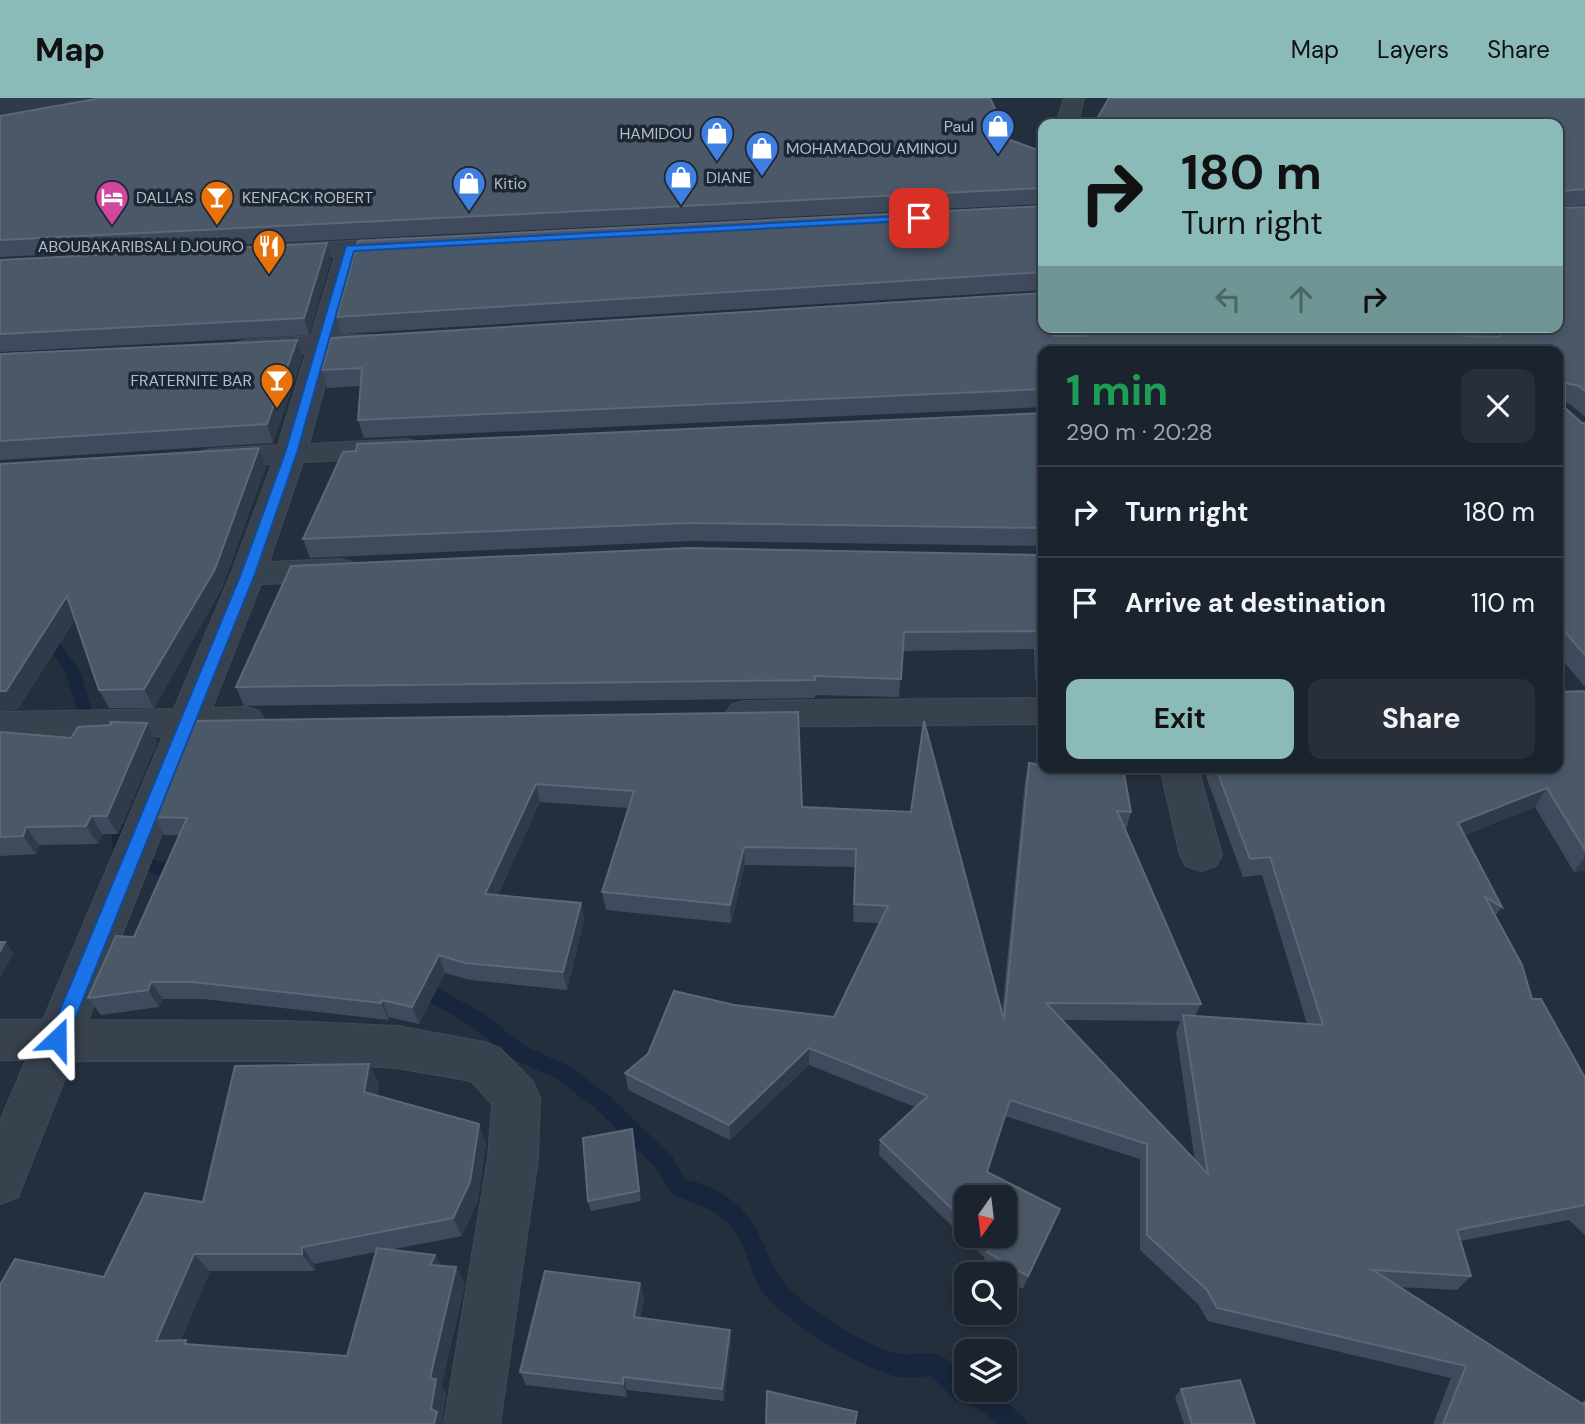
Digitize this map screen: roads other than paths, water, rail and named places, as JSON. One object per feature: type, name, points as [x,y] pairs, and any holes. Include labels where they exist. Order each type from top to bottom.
[{"type":"street","points":[[1069,119],[1074,98]]},
{"type":"street","points":[[256,253],[433,243]]},
{"type":"street","points":[[0,1181],[248,574],[291,453],[325,344],[350,248]]},
{"type":"street","points":[[217,350],[407,341]]},
{"type":"street","points":[[180,460],[430,447]]},
{"type":"street","points":[[248,574],[372,568]]},
{"type":"street","points":[[712,715],[1038,711]]},
{"type":"street","points":[[0,726],[285,720]]},
{"type":"street","points":[[1180,773],[1201,855]]},
{"type":"street","points":[[0,1040],[286,1041],[383,1046],[484,1063],[516,1097],[513,1158],[472,1424]]},
{"type":"waterway","points":[[44,632],[72,671],[84,710],[94,729]]},
{"type":"waterway","points":[[110,814],[122,840],[121,857],[162,869],[183,869]]},
{"type":"waterway","points":[[415,984],[478,1020],[516,1051],[562,1072],[601,1101],[665,1163],[678,1187],[714,1199],[733,1213],[748,1233],[768,1281],[790,1305],[844,1340],[893,1364],[935,1365],[964,1393],[984,1399],[1015,1424]]},
{"type":"place","name":"Paul","points":[[998,156]]},
{"type":"place","name":"HAMIDOU","points":[[717,163]]},
{"type":"place","name":"MOHAMADOU AMINOU","points":[[762,178]]},
{"type":"place","name":"DIANE","points":[[681,207]]},
{"type":"place","name":"Kitio","points":[[469,213]]},
{"type":"place","name":"DALLAS","points":[[112,227]]},
{"type":"place","name":"KENFACK ROBERT","points":[[217,227]]},
{"type":"place","name":"ABOUBAKARIBSALI DJOURO","points":[[269,276]]},
{"type":"place","name":"FRATERNITE BAR","points":[[277,410]]}]
